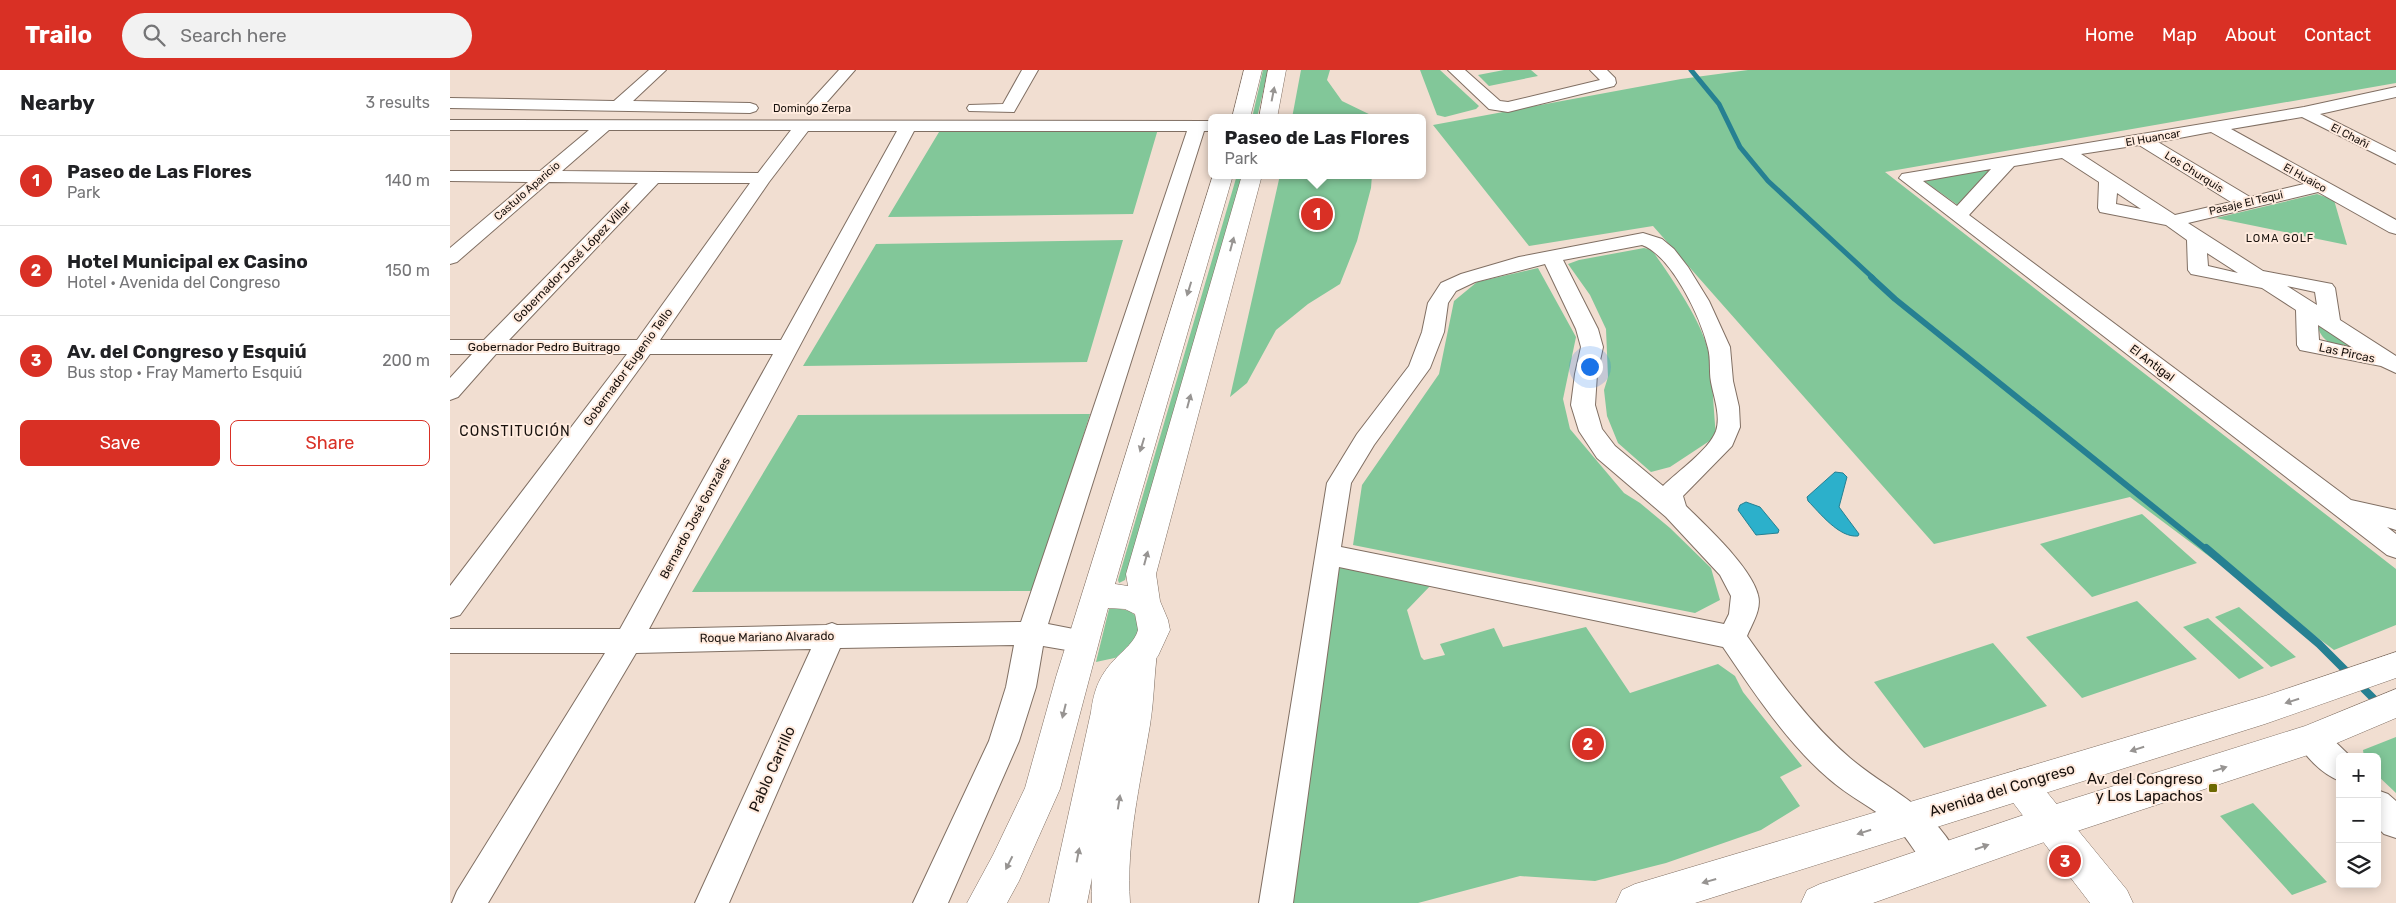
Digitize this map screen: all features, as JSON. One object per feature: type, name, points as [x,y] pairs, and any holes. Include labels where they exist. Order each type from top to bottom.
[{"type":"main road","points":[[1242,114],[1253,70]]},
{"type":"main road","points":[[1269,114],[1278,70]]},
{"type":"main road","points":[[986,903],[1006,868],[1042,789],[1072,677],[1222,179]]},
{"type":"main road","points":[[1146,606],[1141,574],[1251,179]]},
{"type":"main road","points":[[1068,903],[1108,712],[1110,690],[1150,641],[1154,628],[1152,615],[1146,606],[1134,598],[1118,595],[1096,597]]},
{"type":"main road","points":[[1072,677],[1100,676],[1135,658]]},
{"type":"main road","points":[[1111,903],[1109,883],[1114,833],[1134,723],[1135,658]]},
{"type":"main road","name":"Avenida del Congreso","points":[[1635,903],[1752,869],[1909,818],[2350,682],[2396,665]]},
{"type":"main road","points":[[1820,903],[2050,823],[2311,739],[2387,707]]},
{"type":"main road","points":[[2020,785],[2114,903]]},
{"type":"street","points":[[617,107],[658,70]]},
{"type":"street","name":"Gobernador Eugenio Tello","points":[[450,607],[643,348],[763,178],[804,114],[847,70]]},
{"type":"street","points":[[959,108],[1008,108],[1030,70]]},
{"type":"street","points":[[1456,70],[1495,106],[1508,107],[1596,88],[1608,83],[1607,78],[1598,70]]},
{"type":"street","name":"El Huancar","points":[[1908,178],[2143,140],[2392,95]]},
{"type":"street","name":"Domingo Zerpa","points":[[450,103],[764,108]]},
{"type":"street","name":"Domingo Zerpa","points":[[804,114],[833,108]]},
{"type":"street","name":"El Chañi","points":[[2304,112],[2396,159]]},
{"type":"street","points":[[450,125],[604,125],[804,114],[909,125],[1205,126],[1031,633],[1020,687],[1004,741],[930,903]]},
{"type":"street","name":"Castulo Aparicio","points":[[450,258],[604,125]]},
{"type":"street","name":"Bernardo José Gonzales","points":[[469,903],[628,641],[909,125]]},
{"type":"street","name":"El Huaico","points":[[2214,127],[2396,228]]},
{"type":"street","name":"Los Churquis","points":[[2143,140],[2246,203]]},
{"type":"street","name":"Las Pircas","points":[[2067,153],[2369,348],[2395,361]]},
{"type":"street","points":[[1958,216],[2009,161]]},
{"type":"street","points":[[450,176],[763,178]]},
{"type":"street","name":"Gobernador José López Villar","points":[[450,392],[491,346],[653,177]]},
{"type":"street","name":"El Antigal","points":[[1908,178],[2396,548]]},
{"type":"street","name":"Pasaje El Tequi","points":[[2172,221],[2321,186]]},
{"type":"street","name":"Las Pircas","points":[[2197,237],[2198,270],[2271,285]]},
{"type":"street","points":[[1276,903],[1339,483],[1365,440],[1419,368],[1432,332],[1438,303],[1448,287],[1468,278],[1519,263],[1643,239],[1651,240],[1664,249],[1685,277],[1720,350],[1719,367],[1729,419],[1728,433],[1718,446],[1670,494],[1675,510]]},
{"type":"street","points":[[1552,257],[1587,328],[1592,348],[1586,374],[1583,405],[1591,431],[1606,452],[1675,510],[1730,568],[1746,596],[1743,614],[1732,637]]},
{"type":"street","name":"Las Pircas","points":[[2253,274],[2326,288],[2330,323]]},
{"type":"street","name":"Las Pircas","points":[[2306,308],[2308,345],[2395,361]]},
{"type":"street","name":"Gobernador Pedro Buitrago","points":[[450,347],[788,347]]},
{"type":"street","points":[[2340,506],[2396,520]]},
{"type":"street","points":[[1327,554],[1732,637],[1759,676],[1800,727],[1839,768],[1909,818],[1943,860]]},
{"type":"street","name":"Roque Mariano Alvarado","points":[[450,641],[628,641],[832,635],[1031,633],[1084,641]]},
{"type":"street","name":"Pablo Carrillo","points":[[712,903],[832,635]]},
{"type":"street","points":[[2311,739],[2336,764]]},
{"type":"street","points":[[2381,809],[2396,823]]},
{"type":"green space","points":[[1263,70],[1268,70],[1258,114],[1253,114]]},
{"type":"green space","points":[[1301,70],[1330,70],[1327,80],[1342,101],[1369,114],[1293,114]]},
{"type":"green space","points":[[1420,70],[1440,70],[1479,106],[1476,109],[1445,117],[1437,115]]},
{"type":"green space","points":[[1504,70],[1531,70],[1538,76],[1489,86],[1478,75]]},
{"type":"green space","points":[[1748,70],[2396,70],[2396,83],[1885,172],[2396,569],[2396,625],[2334,650],[2130,497],[1934,544],[1653,226],[1529,246],[1433,125],[1681,79]]},
{"type":"green space","points":[[1158,129],[1133,214],[888,217],[939,132]]},
{"type":"green space","points":[[1988,169],[1992,171],[1959,206],[1924,181]]},
{"type":"green space","points":[[1236,179],[1241,179],[1125,580],[1119,583],[1118,580]]},
{"type":"green space","points":[[1279,179],[1372,179],[1357,241],[1340,284],[1308,304],[1276,330],[1247,383],[1230,397]]},
{"type":"green space","points":[[2317,194],[2334,200],[2347,245],[2216,218]]},
{"type":"green space","points":[[1123,240],[1087,362],[803,366],[876,244]]},
{"type":"green space","points":[[1644,248],[1652,250],[1668,273],[1705,339],[1711,372],[1716,435],[1670,467],[1651,472],[1618,443],[1607,416],[1604,390],[1608,377],[1606,329],[1590,295],[1568,264],[1579,260]]},
{"type":"green space","points":[[1538,268],[1576,337],[1563,399],[1570,429],[1624,493],[1640,503],[1670,528],[1711,568],[1720,600],[1695,613],[1353,545],[1362,485],[1439,374],[1454,301],[1477,282]]},
{"type":"green space","points":[[2318,327],[2323,327],[2352,348],[2341,347],[2331,343],[2323,337]]},
{"type":"green space","points":[[1090,414],[1035,591],[692,592],[798,415]]},
{"type":"green space","points":[[2142,514],[2197,563],[2092,597],[2040,544]]},
{"type":"green space","points":[[1339,564],[1432,584],[1407,610],[1421,657],[1424,660],[1445,655],[1440,644],[1494,628],[1503,647],[1586,627],[1630,693],[1718,664],[1735,676],[1743,692],[1802,766],[1780,777],[1800,806],[1761,830],[1666,863],[1595,881],[1520,876],[1418,903],[1290,903]]},
{"type":"green space","points":[[2137,601],[2197,659],[2082,698],[2026,637]]},
{"type":"green space","points":[[2239,607],[2296,657],[2271,667],[2215,617]]},
{"type":"green space","points":[[1116,608],[1130,611],[1139,619],[1138,640],[1119,657],[1096,662],[1109,609]]},
{"type":"green space","points":[[2208,618],[2264,668],[2239,679],[2183,627]]},
{"type":"green space","points":[[1993,643],[2047,706],[1924,748],[1874,682]]},
{"type":"green space","points":[[2396,737],[2396,793],[2381,779],[2381,753],[2363,753],[2363,750]]},
{"type":"green space","points":[[2253,803],[2327,882],[2292,895],[2220,816]]},
{"type":"water","points":[[1835,472],[1843,473],[1847,477],[1839,507],[1859,534],[1858,536],[1851,536],[1837,529],[1808,501],[1807,497]]},
{"type":"water","points":[[1746,502],[1760,507],[1779,530],[1778,533],[1756,535],[1738,510],[1740,505]]},
{"type":"waterway","points":[[1691,70],[1719,104],[1740,147],[1768,181],[1873,278]]},
{"type":"waterway","points":[[1871,277],[1895,299],[2207,550]]},
{"type":"waterway","points":[[2206,548],[2319,644],[2350,675]]},
{"type":"waterway","points":[[2357,682],[2380,705]]},
{"type":"place","name":"Paseo de Las Flores","points":[[1317,214]]},
{"type":"place","name":"Hotel Municipal ex Casino","points":[[1588,744]]},
{"type":"place","name":"Av. del Congreso y Los Lapachos","points":[[2213,788]]},
{"type":"place","name":"Av. del Congreso y Esquiú","points":[[2065,861]]},
{"type":"district","name":"LOMA GOLF","points":[[2280,238]]},
{"type":"district","name":"CONSTITUCIÓN","points":[[515,431]]}]
